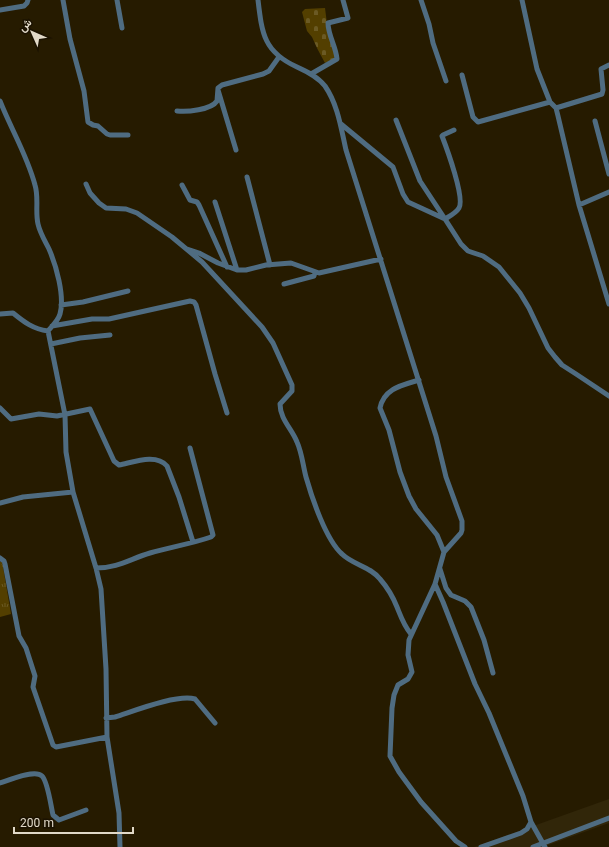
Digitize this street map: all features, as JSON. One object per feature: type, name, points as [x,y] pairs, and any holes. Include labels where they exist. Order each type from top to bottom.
[{"type":"street","points":[[0,10],[24,6],[28,0]]},
{"type":"street","points":[[63,0],[70,39],[84,91],[88,122],[98,126],[110,135],[128,135]]},
{"type":"street","points":[[117,0],[122,28]]},
{"type":"street","points":[[258,0],[262,27],[269,46],[279,57],[311,74],[325,86],[335,105],[341,124],[346,150],[419,380],[436,436],[446,477],[462,521],[461,533],[444,552],[435,584],[411,634],[408,646],[408,655],[412,672],[408,679],[398,685],[394,695],[390,756],[399,772],[421,802],[463,847]]},
{"type":"street","points":[[311,74],[337,59],[337,54],[328,23],[348,18],[343,0]]},
{"type":"street","points":[[421,0],[429,24],[433,43],[446,81]]},
{"type":"street","points":[[522,0],[534,57],[550,102],[556,108],[579,205],[609,304]]},
{"type":"street","points":[[218,88],[225,83],[263,74],[269,71],[279,57]]},
{"type":"street","points":[[556,108],[602,94],[601,69],[609,65]]},
{"type":"street","points":[[462,75],[473,117],[478,122],[550,102]]},
{"type":"street","points":[[177,111],[186,112],[213,105],[217,101],[218,88]]},
{"type":"street","points":[[218,88],[236,150]]},
{"type":"street","points":[[0,100],[36,186],[38,198],[38,223],[58,272],[61,305],[58,319],[48,331]]},
{"type":"street","points":[[396,120],[420,180],[461,244],[468,251],[492,261],[511,280],[529,308],[548,348],[562,365],[609,396]]},
{"type":"street","points":[[595,121],[609,174]]},
{"type":"street","points":[[341,124],[393,167],[403,194],[408,202],[445,219]]},
{"type":"street","points":[[445,219],[458,210],[461,202],[442,136],[454,130]]},
{"type":"street","points":[[247,176],[270,265]]},
{"type":"street","points":[[86,184],[90,193],[99,204],[106,208],[126,209],[137,213],[172,237],[202,262],[223,287],[248,311],[269,336],[292,385],[292,391],[280,404],[280,409],[298,443],[312,493],[330,539],[349,560],[367,568],[379,577],[391,595],[405,626],[411,634]]},
{"type":"street","points":[[182,185],[190,200],[197,202],[200,207],[227,267]]},
{"type":"street","points":[[579,205],[609,192]]},
{"type":"street","points":[[215,202],[236,270]]},
{"type":"street","points":[[186,249],[199,253],[236,270],[246,270],[270,265],[291,263],[315,272],[323,272],[381,259]]},
{"type":"street","points":[[284,284],[314,276],[315,272]]},
{"type":"street","points":[[61,305],[88,301],[128,291]]},
{"type":"street","points":[[52,326],[92,319],[109,319],[190,301],[194,302],[227,413]]},
{"type":"street","points":[[0,314],[13,313],[27,324],[39,330],[48,331]]},
{"type":"street","points":[[48,331],[64,415],[66,452],[72,492],[96,568],[101,590],[104,630],[107,737],[119,813],[120,847]]},
{"type":"street","points":[[51,344],[80,338],[110,335]]},
{"type":"street","points":[[419,380],[397,386],[392,389],[384,399],[380,408],[389,430],[400,472],[409,496],[416,509],[437,536],[444,552]]},
{"type":"street","points":[[0,408],[11,419],[39,414],[54,416],[64,415],[90,409],[114,461],[119,464],[153,459],[164,463],[167,466],[179,497],[192,542]]},
{"type":"street","points":[[96,568],[113,567],[144,555],[211,537],[212,535],[190,448]]},
{"type":"street","points":[[0,503],[23,497],[72,492]]},
{"type":"street","points":[[0,558],[5,564],[19,636],[26,648],[35,676],[33,687],[53,745],[56,747],[107,737]]},
{"type":"street","points":[[439,568],[448,592],[451,595],[465,601],[471,607],[482,636],[493,674]]},
{"type":"street","points":[[435,584],[475,684],[489,713],[523,796],[531,822],[544,845]]},
{"type":"street","points":[[106,718],[115,717],[164,702],[188,698],[195,699],[215,723]]},
{"type":"street","points":[[0,783],[21,776],[36,774],[42,775],[45,780],[55,818],[59,820],[86,810]]},
{"type":"street","points":[[534,847],[544,845],[609,818]]},
{"type":"street","points":[[481,847],[521,833],[527,829],[531,822]]},
{"type":"shaded area","points":[[609,799],[609,823],[543,847],[474,847]]},
{"type":"green space","points":[[325,8],[327,24],[336,58],[325,63],[312,37],[307,31],[302,12],[305,9]]},
{"type":"green space","points":[[2,561],[11,614],[0,617],[0,562]]}]
